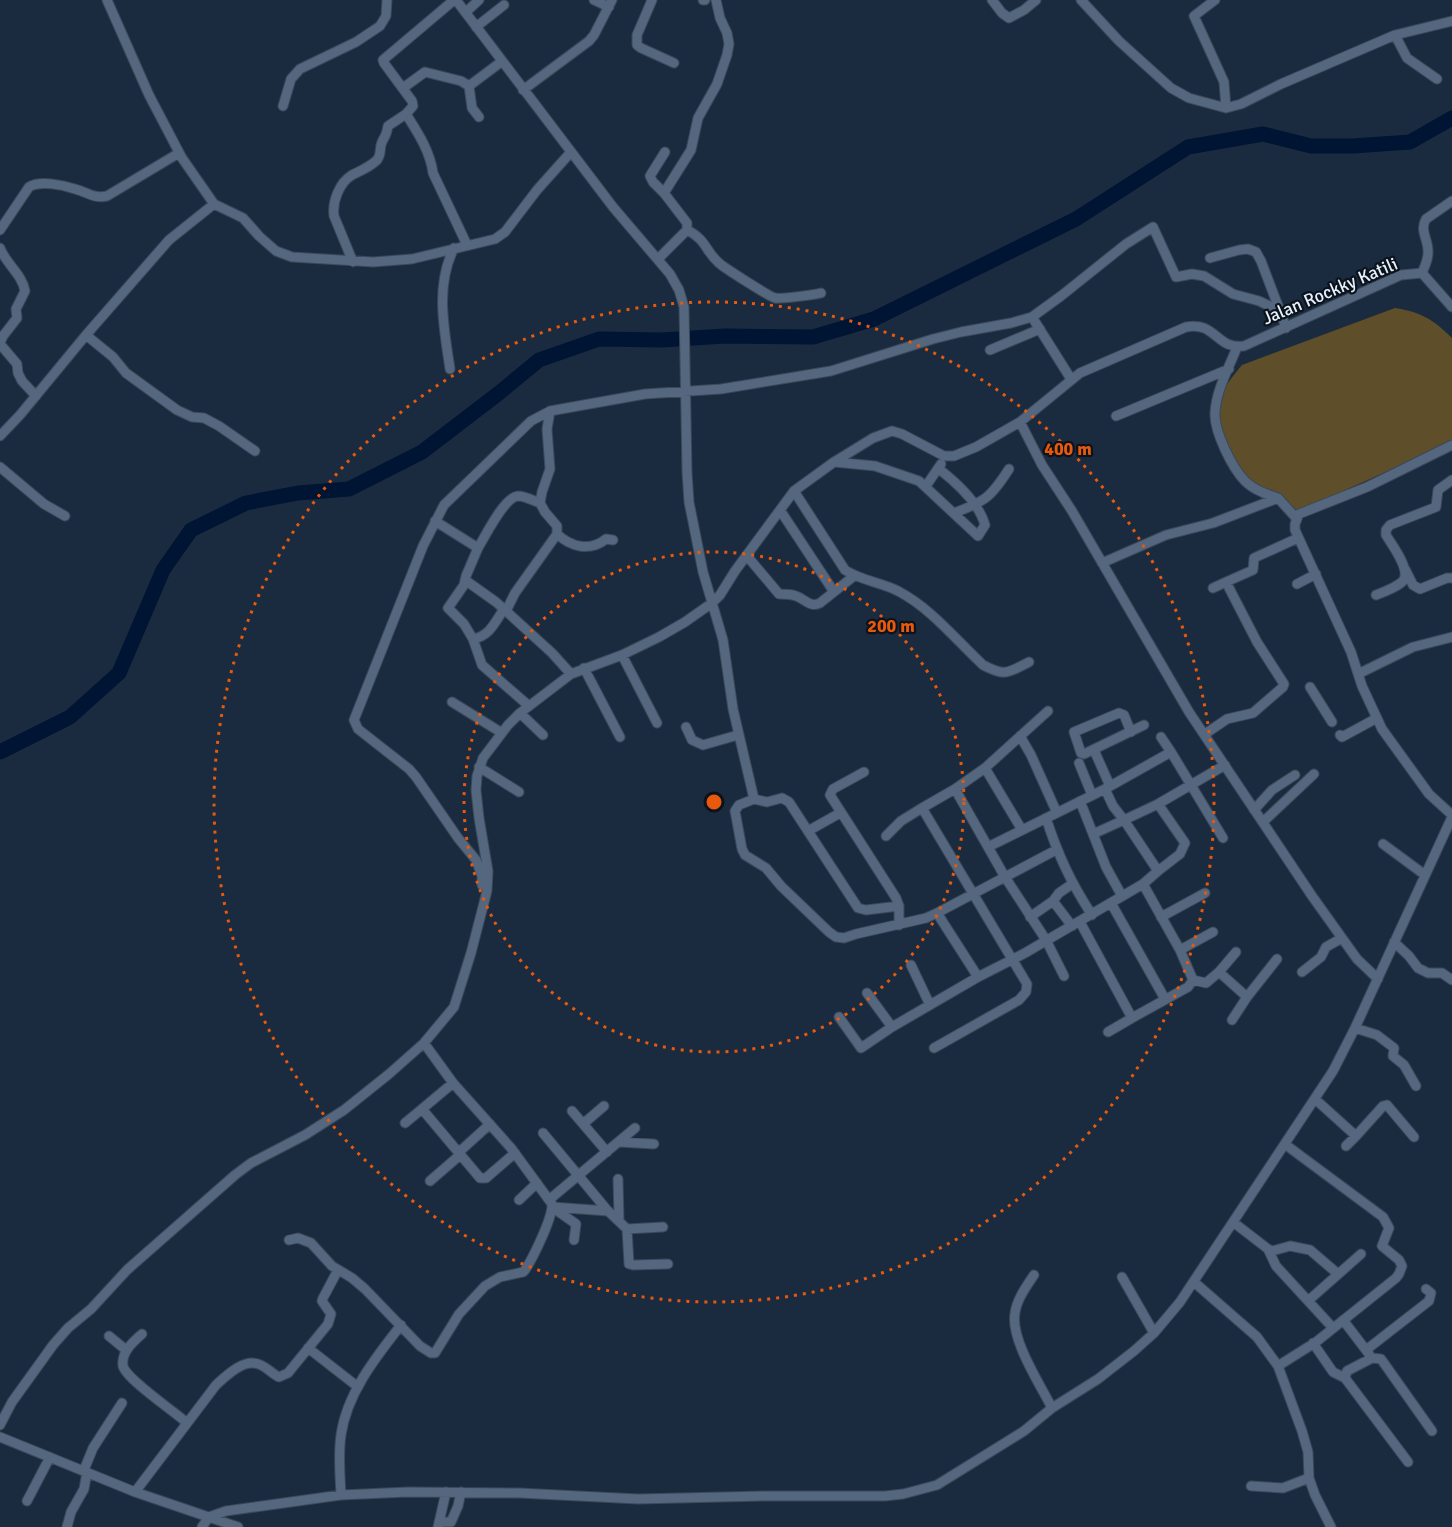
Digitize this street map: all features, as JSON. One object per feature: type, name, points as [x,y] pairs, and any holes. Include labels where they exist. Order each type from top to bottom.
[{"type":"street","points":[[107,0],[149,95],[179,153],[214,204],[243,218],[259,236],[283,255],[352,262],[412,259],[495,239],[505,232],[537,190],[572,152]]},
{"type":"street","points":[[283,106],[291,79],[300,69],[356,42],[380,26],[387,13],[387,0]]},
{"type":"street","points":[[352,262],[334,216],[335,198],[349,177],[377,160],[381,153],[381,144],[388,135],[388,127],[406,114],[412,108],[413,103],[383,60],[455,0],[627,224],[658,259],[679,290],[684,307],[689,502],[703,572],[723,640],[738,735],[754,799]]},
{"type":"street","points":[[466,12],[479,0]]},
{"type":"street","points":[[523,90],[589,41],[610,4],[594,0]]},
{"type":"street","points":[[652,0],[637,35],[637,45],[674,63]]},
{"type":"street","points":[[664,193],[691,150],[698,118],[717,84],[727,55],[729,44],[727,33],[720,18],[716,0]]},
{"type":"street","points":[[992,0],[1002,13],[1010,18],[1036,0]]},
{"type":"street","points":[[1081,0],[1119,41],[1171,88],[1189,98],[1226,108],[1241,104],[1281,84],[1395,35],[1452,21]]},
{"type":"street","points":[[1215,0],[1194,16],[1222,75],[1226,90],[1226,108]]},
{"type":"street","points":[[476,27],[504,5]]},
{"type":"street","points":[[1395,35],[1407,58],[1437,79]]},
{"type":"street","points":[[470,87],[501,62]]},
{"type":"street","points":[[403,88],[425,72],[461,81],[470,87]]},
{"type":"street","points":[[470,87],[472,108],[479,117]]},
{"type":"street","points":[[406,114],[424,145],[432,163],[433,173],[467,245]]},
{"type":"street","points":[[658,259],[687,230],[687,223],[650,176],[665,152]]},
{"type":"street","points":[[0,230],[33,184],[77,189],[89,196],[107,196],[179,153]]},
{"type":"street","name":"Jalan Rockky Katili","points":[[1237,347],[1286,328],[1401,275],[1422,273],[1428,252],[1423,232],[1424,222],[1452,201]]},
{"type":"street","points":[[0,436],[169,240],[214,204]]},
{"type":"street","points":[[479,920],[482,876],[476,860],[413,773],[354,724],[356,713],[435,521],[444,505],[531,422],[550,411],[645,394],[762,384],[831,371],[933,339],[1032,317],[1126,244],[1153,227],[1176,277],[1192,274],[1204,276],[1233,294],[1280,310]]},
{"type":"street","points":[[687,230],[703,242],[717,262],[767,294],[780,298],[821,293]]},
{"type":"street","points":[[0,248],[21,279],[25,291],[16,309],[16,318],[0,343],[17,364],[19,377],[36,396]]},
{"type":"street","points":[[450,369],[442,313],[442,294],[448,260],[454,248]]},
{"type":"street","points":[[1210,258],[1239,250],[1248,249],[1256,252],[1286,328]]},
{"type":"street","points":[[1422,273],[1452,307]]},
{"type":"street","points":[[1032,317],[1071,379]]},
{"type":"street","points":[[0,1425],[12,1402],[53,1345],[166,1233],[251,1163],[304,1135],[344,1110],[424,1043],[454,1007],[487,891],[488,871],[476,790],[479,767],[502,733],[520,713],[571,674],[622,655],[685,622],[712,603],[794,491],[834,462],[873,438],[892,431],[944,456],[954,456],[976,447],[1020,422],[1071,379],[1092,366],[1186,327],[1199,325],[1227,345],[1237,347],[1221,386],[1215,414],[1218,432],[1234,466],[1246,482],[1278,498],[1296,519]]},
{"type":"street","points":[[990,350],[1040,329]]},
{"type":"street","points":[[86,335],[110,354],[126,373],[177,410],[192,417],[204,418],[255,451]]},
{"type":"street","points":[[1116,416],[1229,369]]},
{"type":"street","points":[[473,639],[482,638],[488,633],[557,534],[557,526],[540,503],[550,469],[547,429],[550,411]]},
{"type":"street","points":[[1020,422],[1042,465],[1072,511],[1165,672],[1204,734],[1342,938],[1366,969],[1378,979]]},
{"type":"street","points":[[202,1527],[210,1517],[246,1507],[341,1495],[461,1492],[638,1499],[903,1494],[937,1485],[1024,1431],[1052,1408],[1098,1379],[1154,1333],[1194,1282],[1333,1071],[1378,979],[1452,816],[1429,794],[1382,729],[1351,652],[1298,538],[1295,530],[1296,519],[1299,514],[1367,487],[1452,445]]},
{"type":"street","points":[[926,486],[939,469],[944,456]]},
{"type":"street","points":[[834,462],[875,466],[919,481],[978,536],[985,525],[982,515],[953,480],[939,469]]},
{"type":"street","points":[[0,467],[48,507],[65,516]]},
{"type":"street","points":[[954,513],[974,506],[989,497],[1009,469]]},
{"type":"street","points":[[1452,480],[1438,490],[1436,507],[1390,525],[1386,530],[1386,535],[1413,585],[1420,589],[1452,578]]},
{"type":"street","points":[[794,491],[845,570],[854,576],[873,580],[922,606],[983,665],[1000,674],[1008,673],[1029,662]]},
{"type":"street","points":[[529,706],[482,665],[473,639],[464,624],[448,608],[460,592],[478,548],[496,516],[511,499],[517,496],[540,503]]},
{"type":"street","points":[[1102,563],[1167,535],[1213,523],[1278,498]]},
{"type":"street","points":[[780,510],[834,592]]},
{"type":"street","points":[[435,521],[478,548]]},
{"type":"street","points":[[557,534],[570,543],[588,547],[596,546],[606,539],[613,540]]},
{"type":"street","points":[[1213,588],[1253,570],[1254,558],[1298,538]]},
{"type":"street","points":[[747,556],[779,594],[792,595],[810,604],[816,605],[854,576]]},
{"type":"street","points":[[1376,596],[1402,582],[1405,578],[1404,568]]},
{"type":"street","points":[[1297,584],[1316,574]]},
{"type":"street","points":[[465,580],[505,610],[552,653],[571,674]]},
{"type":"street","points":[[1204,734],[1227,719],[1253,713],[1284,684],[1257,642],[1226,582]]},
{"type":"street","points":[[1358,674],[1413,647],[1452,637]]},
{"type":"street","points":[[622,655],[657,723]]},
{"type":"street","points":[[584,668],[620,737]]},
{"type":"street","points":[[1310,687],[1332,722]]},
{"type":"street","points":[[452,702],[502,733]]},
{"type":"street","points":[[886,836],[901,821],[986,768],[1048,711]]},
{"type":"street","points":[[520,713],[543,735]]},
{"type":"street","points":[[1131,732],[1124,715],[1119,713],[1075,730],[1075,735],[1081,753],[1084,754],[1094,750],[1131,732],[1144,725]]},
{"type":"street","points":[[1340,735],[1342,737],[1377,718]]},
{"type":"street","points":[[686,727],[692,740],[703,746],[738,735]]},
{"type":"street","points":[[1020,736],[1057,813]]},
{"type":"street","points":[[1161,737],[1223,838]]},
{"type":"street","points":[[1094,750],[1113,806],[1158,871]]},
{"type":"street","points":[[988,847],[1107,788],[1171,753]]},
{"type":"street","points":[[1079,763],[1092,795]]},
{"type":"street","points":[[1093,834],[1158,804],[1225,765]]},
{"type":"street","points":[[479,767],[519,792]]},
{"type":"street","points":[[986,768],[1022,830]]},
{"type":"street","points":[[864,772],[833,789],[830,792],[830,798],[896,898],[899,906],[899,925]]},
{"type":"street","points":[[1263,822],[1314,774]]},
{"type":"street","points":[[1254,810],[1272,790],[1295,775]]},
{"type":"street","points":[[955,789],[1005,877],[1046,940],[1064,976]]},
{"type":"street","points":[[899,906],[866,910],[858,908],[786,800],[782,798],[767,802],[754,799],[739,805],[735,812],[745,855],[766,868],[781,886],[836,937],[844,938],[926,918],[1056,850]]},
{"type":"street","points":[[1080,801],[1106,867],[1122,896]]},
{"type":"street","points":[[839,1017],[861,1048],[892,1027],[1143,884],[1180,854],[1185,843],[1158,804]]},
{"type":"street","points":[[922,808],[1027,984],[1023,996],[933,1048]]},
{"type":"street","points":[[808,831],[840,813]]},
{"type":"street","points":[[1046,818],[1056,850],[1071,884],[1092,915]]},
{"type":"street","points":[[1383,844],[1425,875]]},
{"type":"street","points":[[1030,918],[1071,884]]},
{"type":"street","points":[[1143,884],[1180,950],[1193,980]]},
{"type":"street","points":[[1161,917],[1205,893]]},
{"type":"street","points":[[1053,901],[1076,924],[1132,1018]]},
{"type":"street","points":[[1111,903],[1165,999]]},
{"type":"street","points":[[937,913],[978,977]]},
{"type":"street","points":[[1180,950],[1213,932]]},
{"type":"street","points":[[1302,972],[1321,957],[1326,947],[1342,938]]},
{"type":"street","points":[[1394,942],[1418,968],[1428,972],[1442,973],[1452,980]]},
{"type":"street","points":[[1193,980],[1206,983],[1236,952]]},
{"type":"street","points":[[1232,1020],[1277,959]]},
{"type":"street","points":[[911,965],[930,1005]]},
{"type":"street","points":[[1219,972],[1247,997]]},
{"type":"street","points":[[1108,1032],[1188,987],[1193,980]]},
{"type":"street","points":[[867,993],[892,1027]]},
{"type":"street","points":[[1355,1028],[1377,1035],[1394,1048],[1393,1056],[1404,1065],[1416,1086]]},
{"type":"street","points":[[424,1043],[453,1083],[515,1153],[551,1203],[576,1224],[574,1240]]},
{"type":"street","points":[[405,1123],[453,1083]]},
{"type":"street","points":[[1315,1099],[1356,1136]]},
{"type":"street","points":[[1346,1146],[1383,1106],[1387,1105],[1414,1137]]},
{"type":"street","points":[[583,1124],[604,1106]]},
{"type":"street","points":[[422,1109],[480,1178],[483,1179],[515,1153]]},
{"type":"street","points":[[572,1111],[607,1152]]},
{"type":"street","points":[[430,1181],[489,1124]]},
{"type":"street","points":[[289,1240],[298,1238],[311,1243],[338,1270],[365,1289],[427,1352],[435,1353],[459,1314],[485,1286],[500,1277],[525,1270],[545,1229],[551,1203],[579,1175],[635,1128]]},
{"type":"street","points":[[543,1133],[607,1210],[627,1229],[629,1264],[633,1266],[668,1264]]},
{"type":"street","points":[[619,1142],[654,1144]]},
{"type":"street","points":[[1278,1366],[1333,1328],[1396,1278],[1401,1271],[1401,1263],[1382,1246],[1389,1228],[1383,1217],[1286,1145]]},
{"type":"street","points":[[618,1179],[619,1220]]},
{"type":"street","points":[[519,1200],[537,1183]]},
{"type":"street","points":[[551,1203],[607,1210]]},
{"type":"street","points":[[1233,1222],[1268,1250],[1276,1266],[1333,1328]]},
{"type":"street","points":[[627,1229],[663,1227]]},
{"type":"street","points":[[1268,1250],[1290,1246],[1310,1250],[1338,1274]]},
{"type":"street","points":[[1309,1300],[1361,1254]]},
{"type":"street","points":[[135,1492],[216,1385],[227,1374],[253,1363],[262,1365],[276,1376],[283,1377],[328,1324],[329,1310],[322,1301],[338,1270]]},
{"type":"street","points":[[1034,1275],[1024,1290],[1014,1315],[1017,1334],[1024,1354],[1052,1408]]},
{"type":"street","points":[[1122,1277],[1154,1333]]},
{"type":"street","points":[[1194,1282],[1257,1337],[1278,1366],[1308,1452],[1309,1478],[1331,1527]]},
{"type":"street","points":[[1346,1378],[1347,1371],[1429,1300],[1431,1293],[1426,1289]]},
{"type":"street","points":[[1343,1320],[1369,1354],[1385,1363],[1432,1431]]},
{"type":"street","points":[[341,1495],[339,1461],[341,1432],[348,1408],[376,1358],[401,1325]]},
{"type":"street","points":[[142,1334],[126,1350],[123,1364],[134,1381],[187,1423]]},
{"type":"street","points":[[109,1336],[126,1350]]},
{"type":"street","points":[[1313,1343],[1333,1372],[1346,1378],[1408,1462]]},
{"type":"street","points":[[308,1348],[358,1387]]},
{"type":"street","points":[[67,1527],[71,1512],[84,1489],[86,1471],[93,1448],[122,1403]]},
{"type":"street","points":[[0,1437],[135,1492],[238,1527]]},
{"type":"street","points":[[27,1500],[50,1457]]},
{"type":"street","points":[[1251,1486],[1283,1488],[1309,1478]]},
{"type":"street","points":[[446,1492],[439,1525],[451,1522],[459,1506],[461,1492]]},
{"type":"shaded area","points":[[1395,308],[1426,318],[1452,338],[1452,442],[1299,511],[1253,488],[1239,473],[1227,450],[1219,414],[1220,399],[1225,388],[1242,365]]},
{"type":"waterway","points":[[0,752],[70,717],[119,673],[163,570],[191,530],[246,503],[298,493],[349,489],[422,452],[539,360],[599,339],[662,340],[725,336],[813,337],[874,319],[1076,219],[1188,147],[1263,134],[1311,146],[1410,142],[1452,118]]}]
